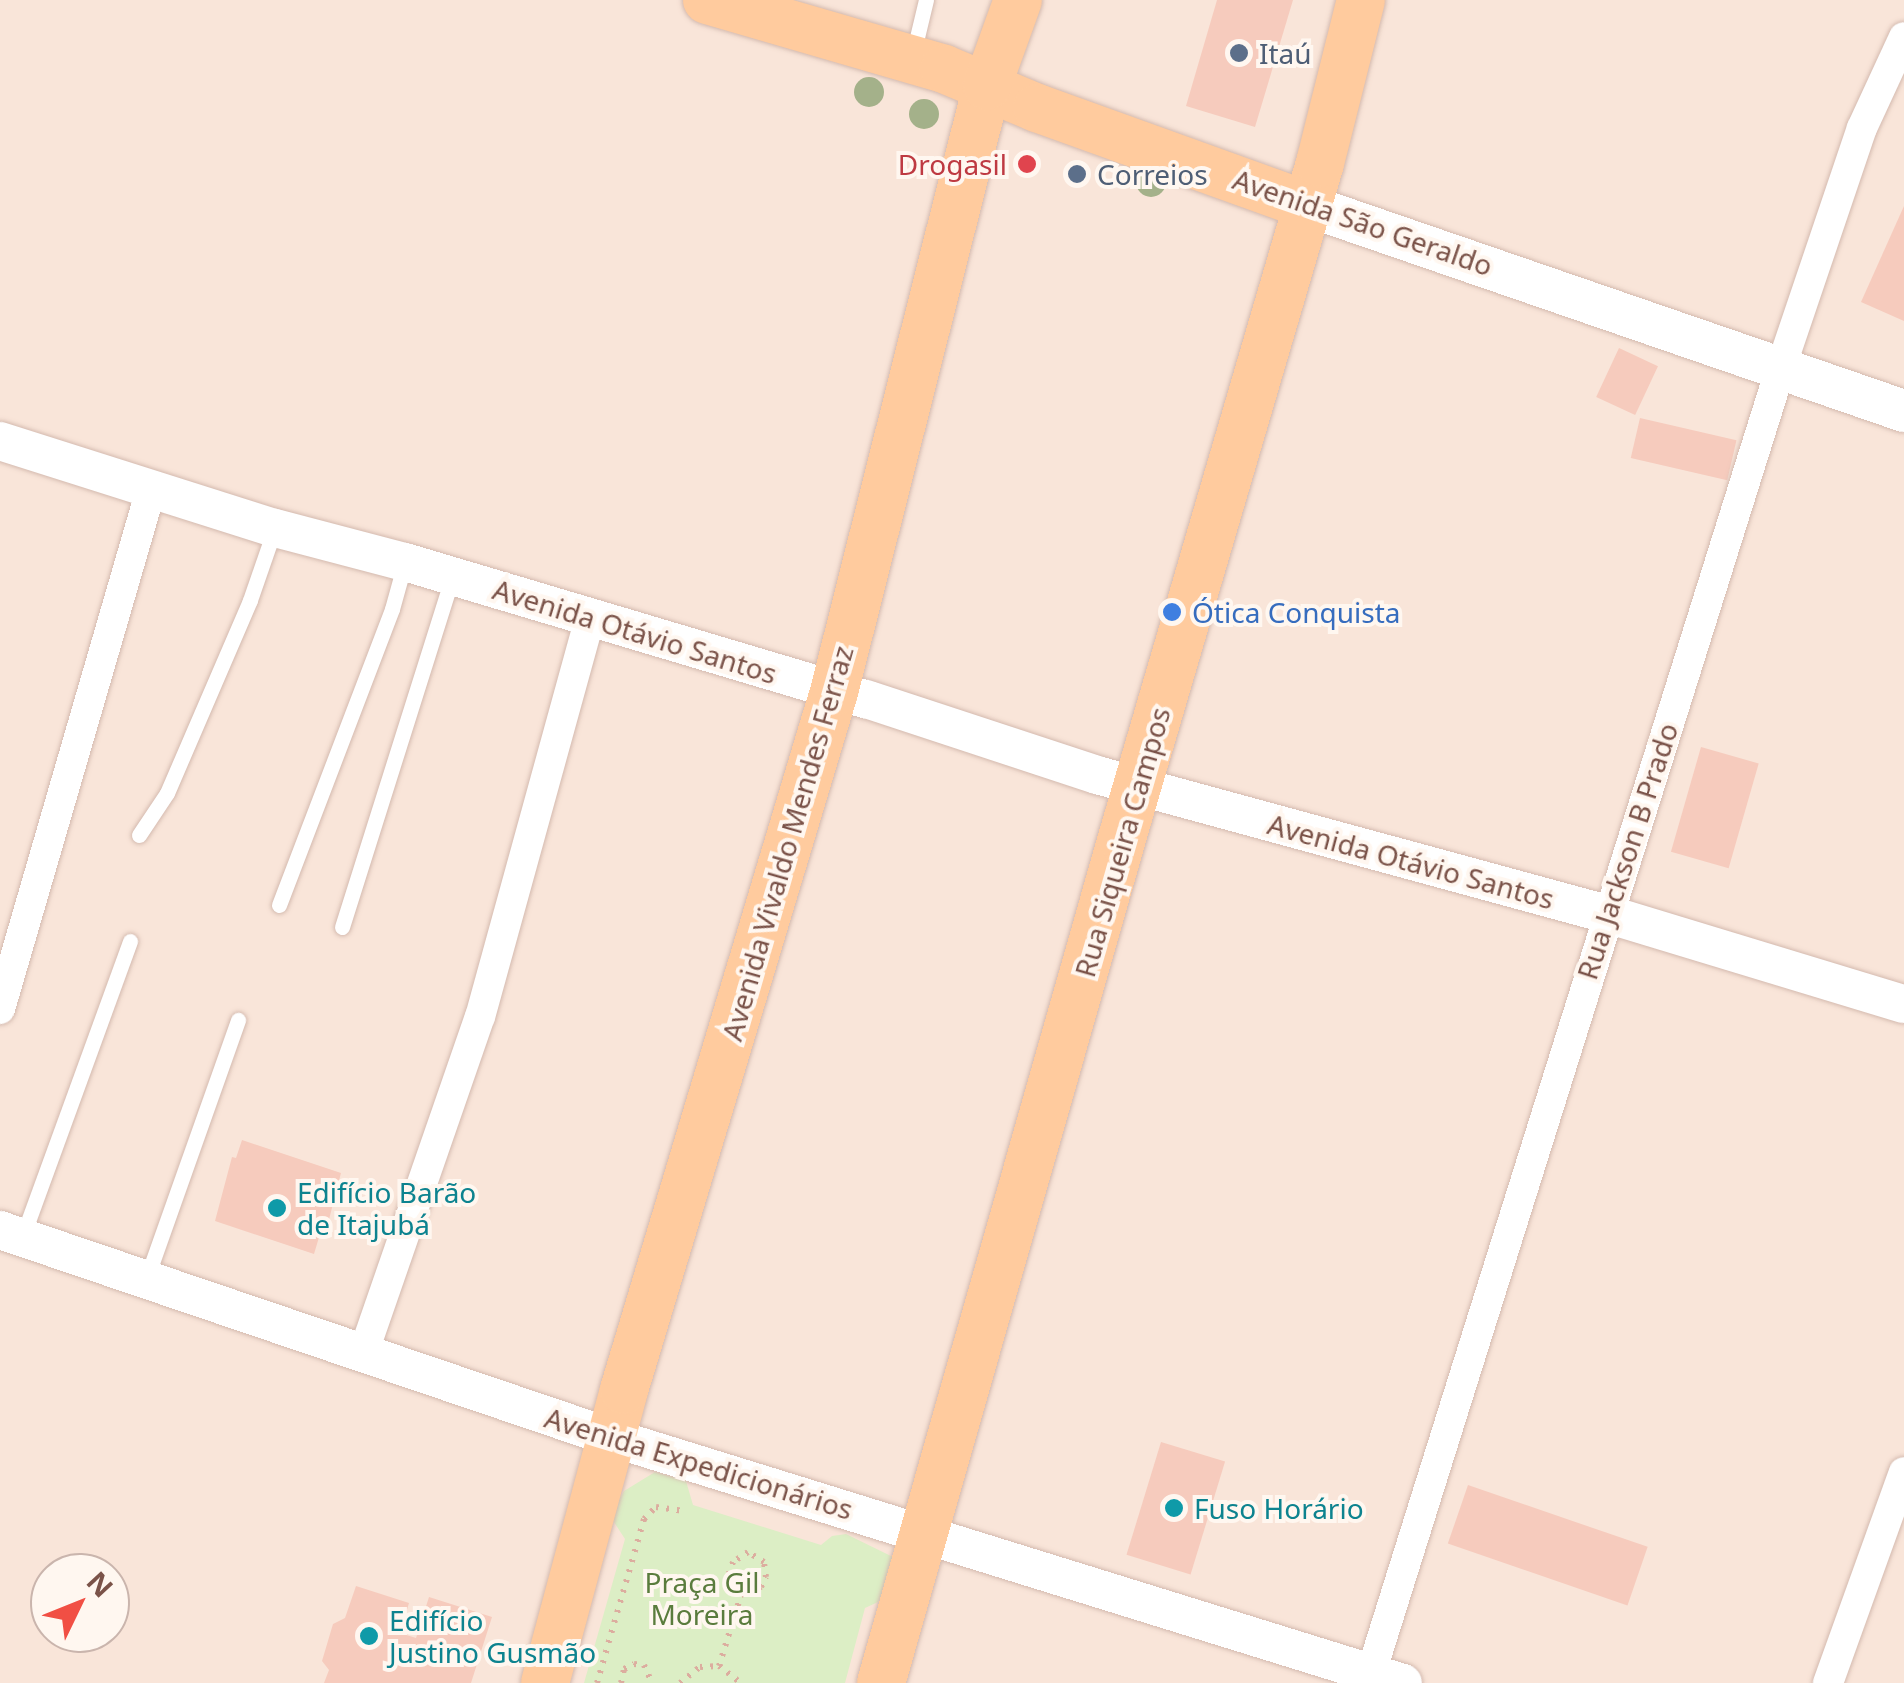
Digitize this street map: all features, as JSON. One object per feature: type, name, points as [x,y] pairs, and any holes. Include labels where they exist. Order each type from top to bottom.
[{"type":"main road","name":"Avenida São Geraldo","points":[[708,0],[987,86],[1306,205],[1904,411]]},
{"type":"main road","name":"Avenida Vivaldo Mendes Ferraz","points":[[545,1683],[613,1438],[834,692],[987,86],[1018,0]]},
{"type":"main road","name":"Rua Siqueira Campos","points":[[882,1683],[1362,0]]},
{"type":"street","name":"Rua Jackson B Prado","points":[[1387,1678],[1606,914],[1781,367],[1862,128],[1904,37]]},
{"type":"street","name":"Avenida Otávio Santos","points":[[0,441],[275,528],[453,576],[1138,786],[1606,914],[1904,1004]]},
{"type":"street","points":[[0,1009],[152,486]]},
{"type":"street","points":[[363,1354],[480,1017],[590,618]]},
{"type":"street","name":"Avenida Expedicionários","points":[[11,1234],[613,1438],[1387,1678]]},
{"type":"street","points":[[1828,1683],[1904,1472]]},
{"type":"lane","points":[[911,62],[926,0]]},
{"type":"lane","points":[[139,835],[167,793],[250,600],[275,528]]},
{"type":"lane","points":[[279,905],[392,609],[405,562]]},
{"type":"lane","points":[[342,927],[453,576]]},
{"type":"lane","points":[[11,1234],[130,942]]},
{"type":"lane","points":[[146,1280],[238,1020]]},
{"type":"path","points":[[597,1683],[644,1520],[656,1507],[686,1512]]},
{"type":"path","points":[[719,1666],[742,1595],[761,1587],[766,1577],[764,1562],[748,1552],[740,1555],[728,1573],[731,1585],[742,1595]]},
{"type":"path","points":[[620,1683],[624,1669],[634,1664],[644,1666],[652,1683]]},
{"type":"path","points":[[680,1683],[700,1667],[719,1666],[742,1683]]},
{"type":"shaded area","points":[[0,0],[1904,0],[1904,1683],[0,1683]]},
{"type":"green space","name":"Praça Gil Moreira","points":[[655,1472],[686,1481],[693,1505],[821,1545],[832,1536],[846,1534],[893,1557],[895,1574],[878,1602],[865,1608],[845,1683],[584,1683],[625,1539],[610,1516],[624,1491]]},
{"type":"building","name":"Itaú","points":[[1217,0],[1293,0],[1255,127],[1186,106]]},
{"type":"building","points":[[1904,206],[1904,321],[1861,302]]},
{"type":"building","points":[[1619,348],[1658,366],[1635,415],[1596,397]]},
{"type":"building","points":[[1640,418],[1736,440],[1727,480],[1631,458]]},
{"type":"building","points":[[1701,747],[1759,764],[1729,868],[1671,852]]},
{"type":"building","name":"Edifício Barão de Itajubá","points":[[242,1140],[341,1173],[325,1235],[320,1234],[314,1254],[215,1221],[232,1157],[236,1158]]},
{"type":"building","name":"Fuso Horário","points":[[1161,1442],[1225,1462],[1191,1574],[1127,1555]]},
{"type":"building","points":[[1468,1485],[1648,1547],[1627,1605],[1448,1544]]},
{"type":"building","name":"Edifício Justino Gusmão","points":[[356,1586],[409,1603],[400,1633],[416,1638],[429,1597],[492,1617],[471,1683],[324,1683],[329,1670],[322,1661],[333,1624],[345,1618]]},
{"type":"place","name":"Itaú","points":[[1239,53]]},
{"type":"place","name":"Drogasil","points":[[1027,164]]},
{"type":"place","name":"Correios","points":[[1077,174]]},
{"type":"place","name":"Ótica Conquista","points":[[1172,612]]},
{"type":"place","name":"Edifício Barão de Itajubá","points":[[277,1208]]},
{"type":"place","name":"Fuso Horário","points":[[1174,1508]]},
{"type":"place","name":"Edifício Justino Gusmão","points":[[369,1636]]}]
